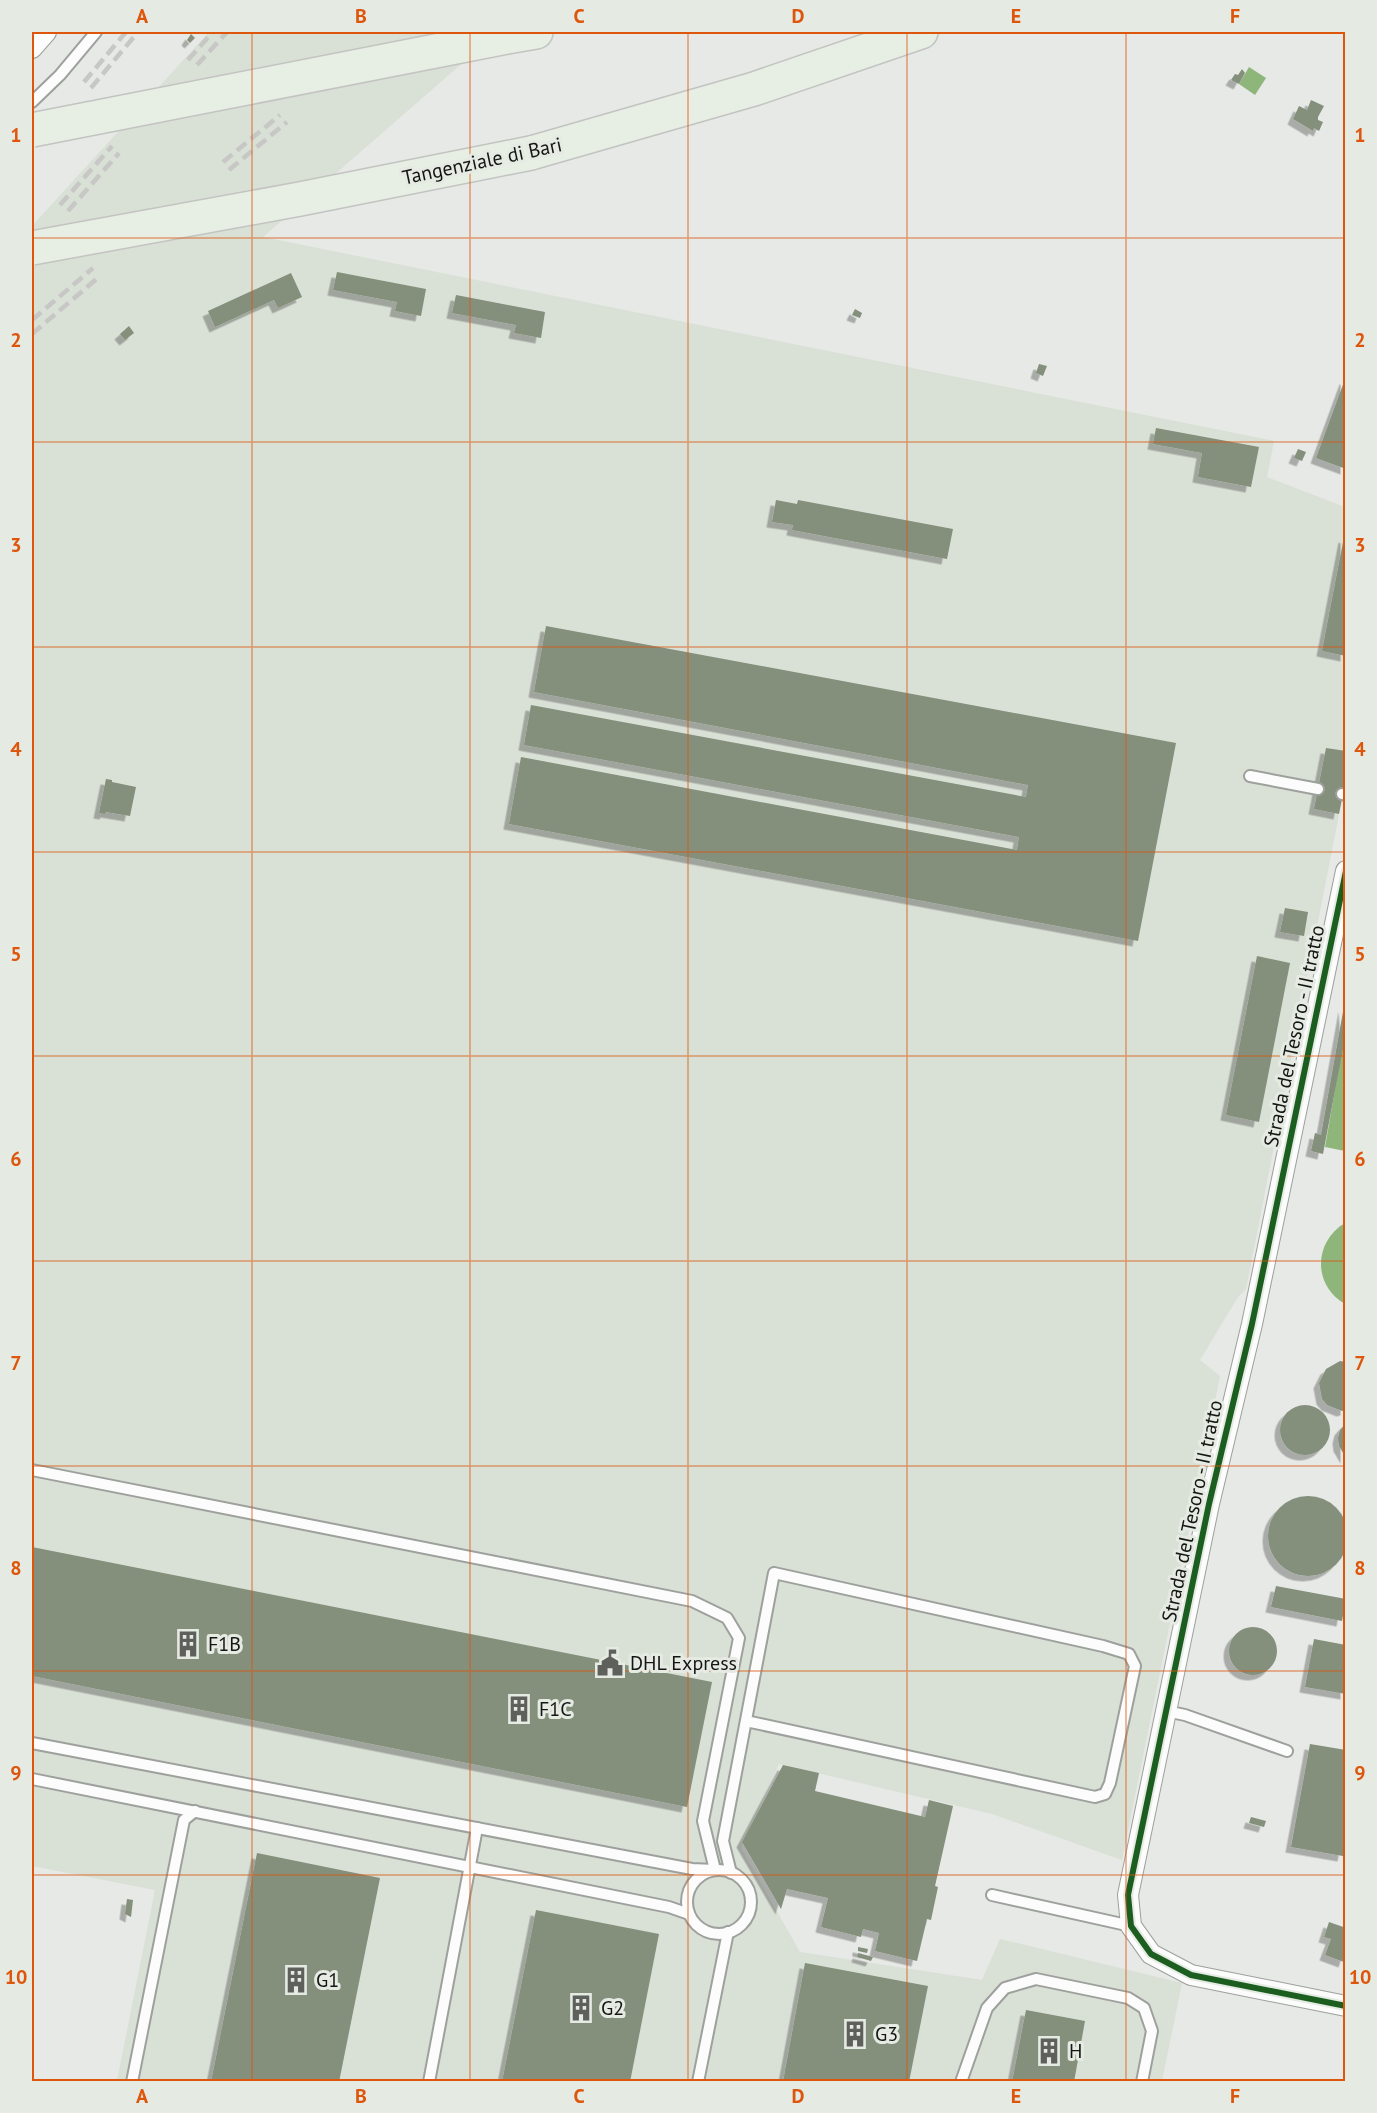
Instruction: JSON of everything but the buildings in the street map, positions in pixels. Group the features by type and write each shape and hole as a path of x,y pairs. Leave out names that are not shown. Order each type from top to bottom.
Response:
{"highway":[{"name":"Tangenziale di Bari","path":"32,248 300,199 531,153 754,89 921,32"},
{"path":"32,130 521,34"}],"street":[{"path":"32,48 46,32"},
{"name":"Strada del Tesoro - II tratto","path":"1131,1926 1128,1895 1209,1504 1252,1324 1346,871"},
{"path":"1131,1926 1151,1954 1191,1975 1346,2006"}],"lane":[{"path":"32,102 60,75 96,32"},
{"path":"1250,776 1318,789"},
{"path":"32,1470 692,1601 727,1618 739,1638 703,1821 715,1870"},
{"path":"731,1873 723,1841 774,1573 1103,1646 1129,1654 1135,1666 1110,1783 1105,1794 1095,1797 746,1721"},
{"path":"1166,1711 1185,1715 1287,1751"},
{"path":"32,1743 692,1869 715,1870 731,1873 742,1880 749,1892 749,1913 743,1922 729,1932 712,1934 702,1929 689,1914 687,1906 689,1890 700,1876 715,1870"},
{"path":"32,1779 470,1866 669,1907 689,1914"},
{"path":"132,2082 184,1820 195,1811"},
{"path":"429,2082 477,1828"},
{"path":"992,1895 1131,1926"},
{"path":"698,2082 729,1932"},
{"path":"961,2082 987,2008 1005,1988 1036,1979 1128,1998 1144,2008 1152,2031 1142,2082"}],"shaded area":[{"path":"209,32 498,32 263,237 1274,441 1267,477 1345,507 1345,784 1246,1289 1238,1297 1200,1360 1220,1376 1122,1860 992,1814 779,1764 741,1848 800,1952 982,1980 1000,1939 1182,1983 1162,2081 117,2081 155,1890 32,1866 32,226"},
{"path":"1249,67 1266,78 1255,95 1239,84"},
{"path":"1345,1033 1345,1151 1325,1147"},
{"path":"1345,1223 1345,1304 1334,1296 1327,1286 1322,1275 1321,1264 1322,1252 1327,1241 1334,1231"}],"railway":[{"path":"84,82 126,32"},
{"path":"91,88 138,32"},
{"path":"188,60 213,32"},
{"path":"197,65 227,32"},
{"path":"223,162 280,115"},
{"path":"229,170 287,122"},
{"path":"60,205 112,146"},
{"path":"68,211 119,153"},
{"path":"32,320 93,268"},
{"path":"32,334 100,276"}],"cycle path":[{"path":"1346,871 1252,1324 1209,1504 1128,1895 1131,1926 1151,1954 1191,1975 1346,2006"}],"place":[{"name":"F1B","path":"188,1644"},
{"name":"DHL Express","path":"610,1663"},
{"name":"F1C","path":"519,1709"},
{"name":"G1","path":"296,1980"},
{"name":"G2","path":"581,2008"},
{"name":"G3","path":"855,2034"},
{"name":"H","path":"1049,2051"}]}
